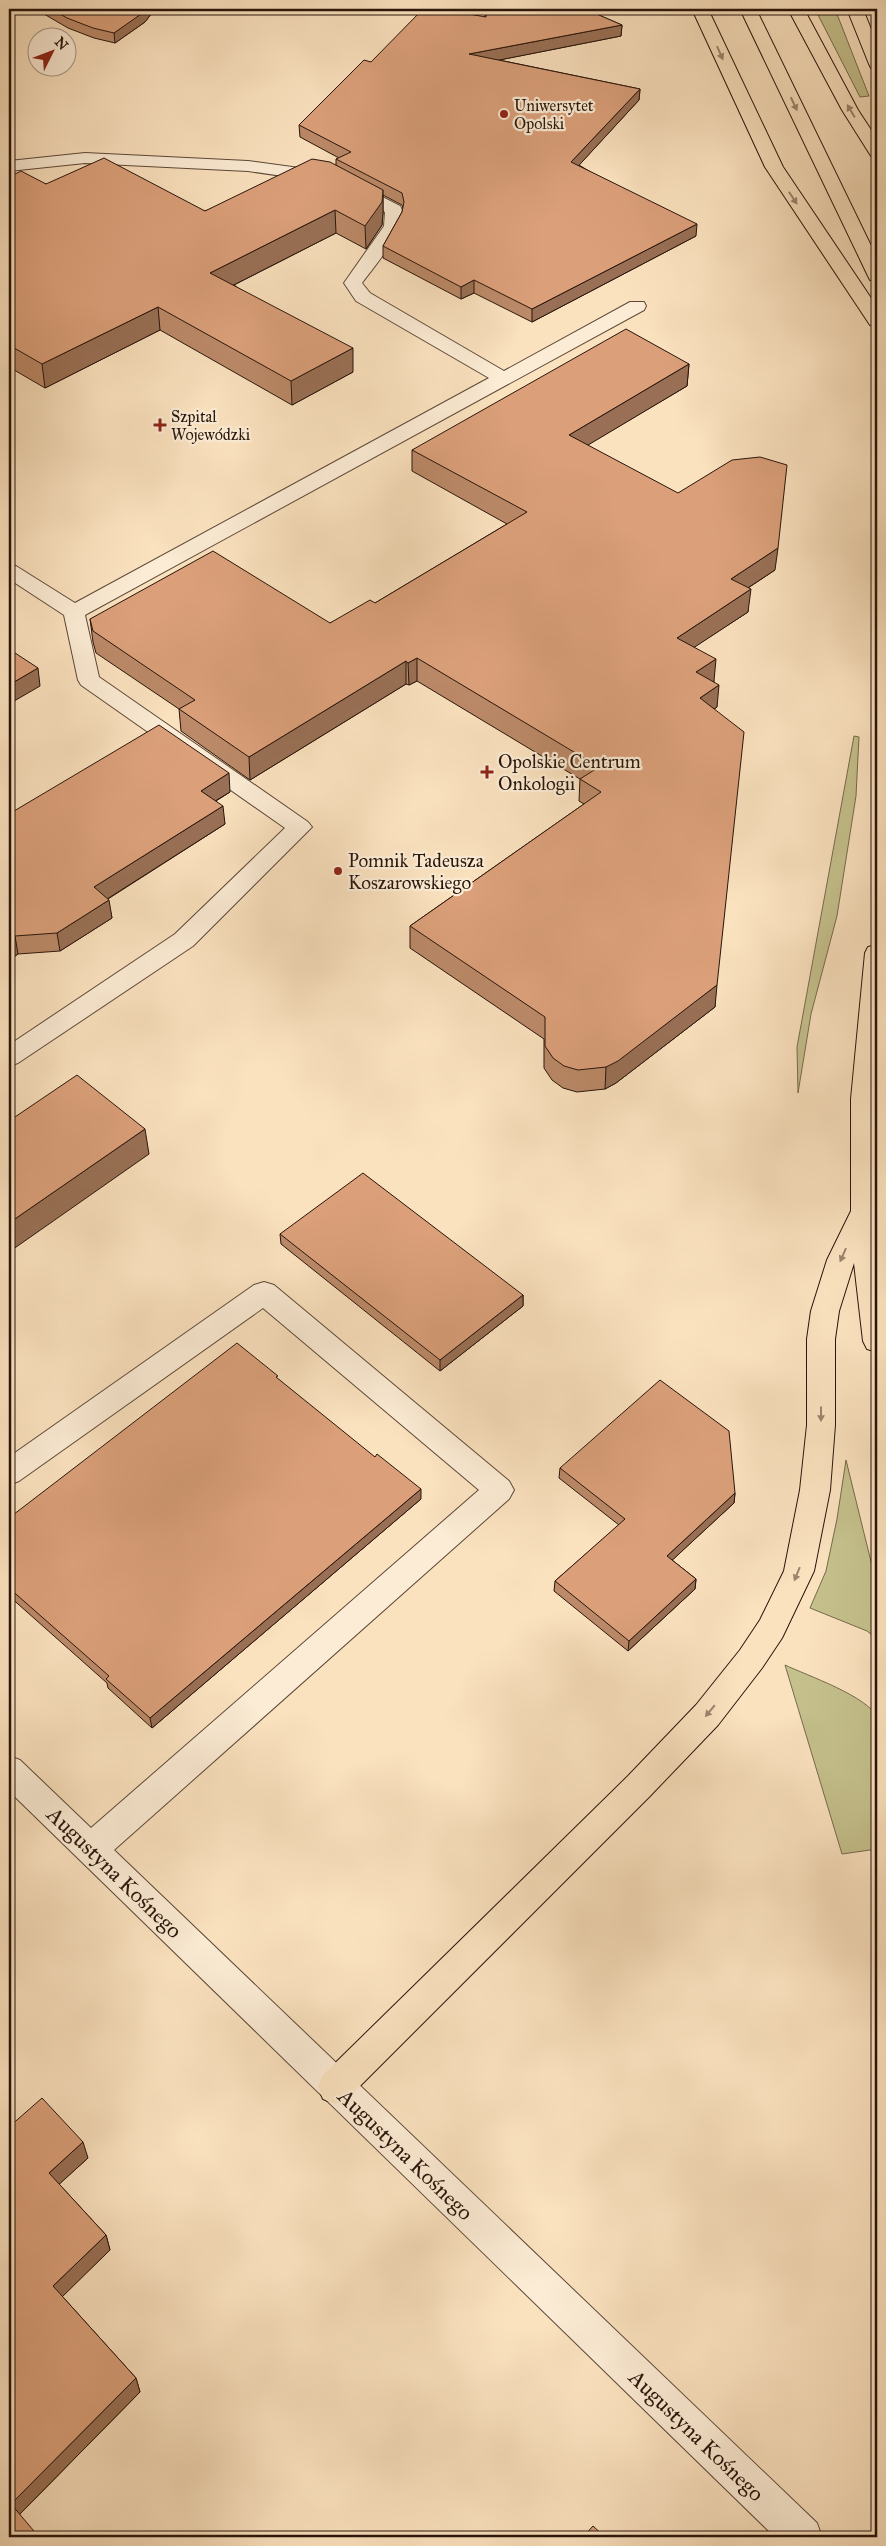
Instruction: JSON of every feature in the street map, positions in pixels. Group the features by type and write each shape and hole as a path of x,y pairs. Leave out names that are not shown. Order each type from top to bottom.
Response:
{"main road":[{"path":"700,9 774,168 877,321"},
{"path":"748,9 877,276"},
{"path":"796,9 850,110 877,152"},
{"path":"855,9 877,64"},
{"path":"877,953 867,1034 863,1142 864,1211 877,1341"},
{"path":"335,2087 707,1715 751,1659 771,1629 799,1571 815,1490 821,1425 821,1338 825,1311 841,1260 864,1211"}],"street":[{"path":"9,166 22,163 85,158 248,166 336,178 394,210 393,226 352,283 363,297 504,379"},
{"path":"74,612 638,306"},
{"path":"9,570 74,612 88,680 300,827 184,940 9,1057"},
{"path":"9,1473 264,1293 499,1490 91,1849"},
{"name":"Augustyna Kośnego","path":"9,1770 802,2537"}],"shaded area":[{"path":"815,9 835,9 869,96 860,97"},
{"path":"854,736 859,737 856,796 837,916 811,1014 798,1093 797,1047"},
{"path":"846,1460 877,1586 877,1639 867,1631 810,1608 826,1571 837,1519"},
{"path":"785,1665 836,1687 863,1702 872,1710 877,1718 877,1849 842,1854"}],"building":[{"path":"51,9 147,9 114,33 93,28 67,18"},
{"path":"423,9 440,9 486,17 486,9 585,9 622,25 469,54 640,89 571,162 697,224 532,309 474,280 461,287 383,246 402,212 404,202 402,193 336,159 351,152 299,125 364,60 371,62"},
{"path":"104,158 205,211 312,159 330,162 383,190 382,202 365,226 335,210 210,273 353,348 291,381 158,307 42,364 9,345 9,177 21,171 46,184"},
{"path":"626,329 689,364 569,435 678,493 732,460 760,457 787,465 778,548 731,579 751,589 677,638 716,659 696,672 719,685 700,698 744,732 717,985 618,1061 606,1067 578,1070 564,1066 553,1058 545,1046 545,1017 410,926 601,792 580,779 599,767 417,658 408,663 406,661 249,757 179,709 195,700 93,631 90,619 213,551 330,623 370,600 375,603 527,512 412,450"},
{"path":"9,649 38,668 9,685"},
{"path":"159,725 229,773 201,791 223,806 94,887 109,900 57,933 15,936 9,939 9,814"},
{"path":"77,1075 145,1129 9,1223 9,1121"},
{"path":"363,1173 523,1295 440,1360 280,1234"},
{"path":"237,1343 375,1457 377,1454 421,1489 150,1718 106,1679 109,1676 9,1588 9,1518"},
{"path":"660,1380 729,1431 735,1493 667,1556 696,1579 629,1641 555,1581 625,1519 560,1468"},
{"path":"42,2098 83,2142 49,2173 106,2235 53,2286 136,2378 11,2504 39,2537 9,2537 9,2379 13,2376 9,2371 9,2127"},
{"path":"593,2526 605,2537 583,2537"}],"place":[{"name":"Uniwersytet Opolski","path":"504,114"},
{"name":"Szpital Wojewódzki","path":"160,425"},
{"name":"Opolskie Centrum Onkologii","path":"487,772"},
{"name":"Pomnik Tadeusza Koszarowskiego","path":"338,871"}]}
